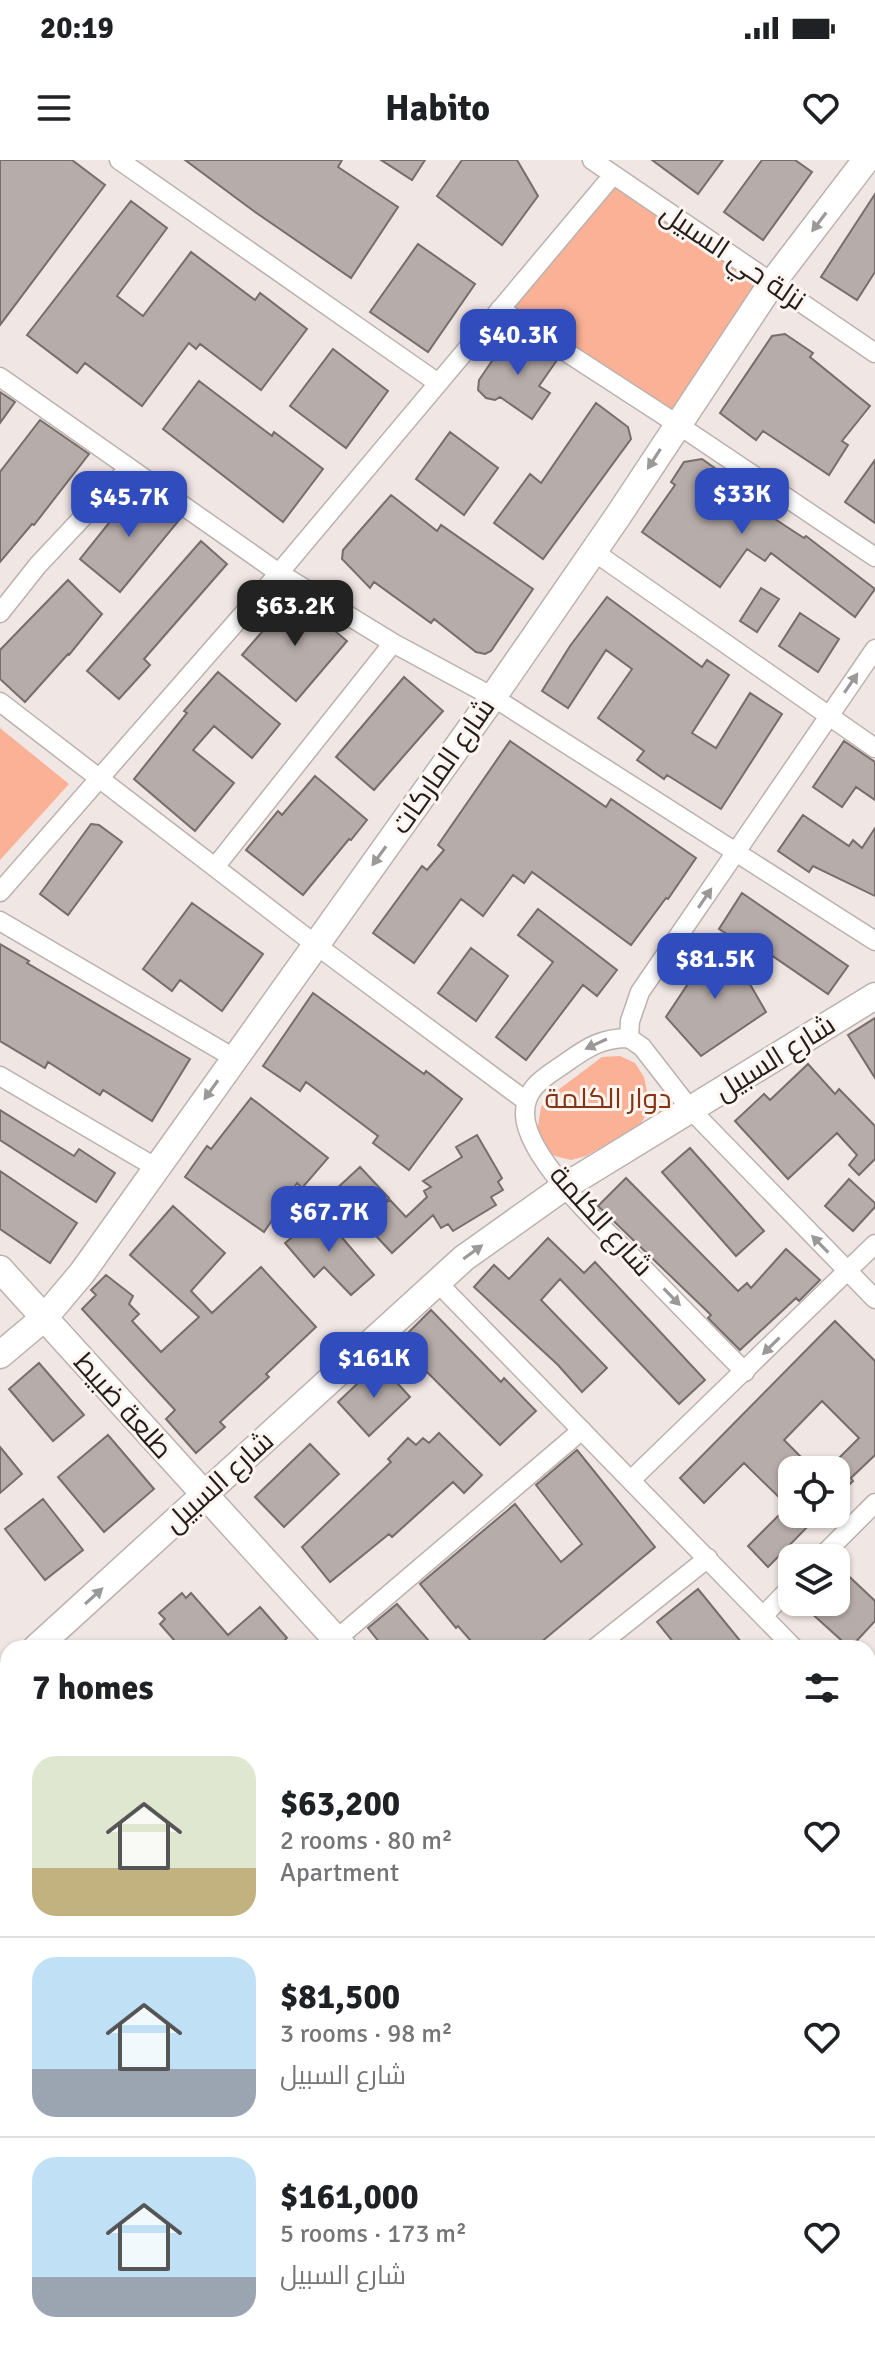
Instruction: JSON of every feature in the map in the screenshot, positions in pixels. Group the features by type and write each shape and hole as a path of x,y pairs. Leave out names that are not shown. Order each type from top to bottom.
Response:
{"street":[{"path":"119,160 438,383"},
{"name":"نزلة حي السبيل","path":"592,160 875,353"},
{"name":"شارع الماركات","path":"0,1355 44,1318 82,1273 493,697 772,283 866,160"},
{"path":"0,892 279,573 613,175"},
{"path":"500,309 875,557"},
{"path":"0,377 279,573 393,643 493,697 875,941"},
{"path":"0,613 38,565 129,468"},
{"path":"593,551 875,748"},
{"path":"215,867 393,643"},
{"path":"629,1038 634,1006 640,992 875,649"},
{"path":"0,702 316,945 526,1101 540,1080 599,1041 629,1038 642,1047 691,1110 875,1299"},
{"path":"0,921 234,1058"},
{"name":"شارع السبيل","path":"45,1640 464,1258 564,1187 875,996"},
{"path":"0,1076 155,1167"},
{"name":"شارع الكلمة","path":"526,1101 525,1117 533,1141 564,1187 745,1372"},
{"path":"631,1480 875,1244"},
{"name":"طلعة ضبيط","path":"0,1269 332,1640"},
{"path":"437,1282 787,1640"},
{"path":"342,1640 582,1430"},
{"path":"834,1544 875,1503"},
{"path":"605,1640 708,1558"},
{"path":"764,1615 778,1600"}],"green space":[{"path":"613,175 772,283 677,424 500,309"},
{"path":"0,728 69,784 0,860"},
{"name":"دوار الكلمة","path":"620,1056 635,1063 644,1077 648,1096 646,1115 640,1125 586,1156 571,1160 542,1149 537,1132 541,1107 550,1096 602,1057"}],"building":[{"path":"0,160 72,160 105,185 0,325"},
{"path":"185,160 342,160 338,167 398,207 351,278"},
{"path":"381,160 425,160 412,180"},
{"path":"462,160 517,160 538,196 502,245 437,196"},
{"path":"652,160 723,160 698,194"},
{"path":"762,160 795,160 812,172 763,240 724,212"},
{"path":"875,194 875,272 857,300 821,277"},
{"path":"131,201 167,228 117,296 143,316 191,252 255,300 260,293 307,329 261,390 200,344 196,349 189,343 142,406 85,363 77,373 27,335"},
{"path":"418,244 475,284 428,352 370,312"},
{"path":"785,334 813,353 810,357 870,406 842,441 848,445 829,475 763,431 756,440 720,413 772,336"},
{"path":"507,339 523,351 529,342 557,360 539,386 550,393 532,419 500,397 495,400 486,398 478,390 479,380"},
{"path":"333,349 388,391 346,448 290,406"},
{"path":"199,381 272,436 274,432 323,469 283,522 163,429"},
{"path":"0,392 15,402 0,423"},
{"path":"596,403 628,427 631,439 543,559 494,523 530,474 541,483"},
{"path":"40,420 89,454 34,525 0,562 0,472"},
{"path":"450,432 498,468 464,515 416,479"},
{"path":"702,459 746,490 741,497 804,538 806,536 875,589 855,617 771,553 765,561 747,549 720,587 642,532 675,485 671,482 684,462"},
{"path":"875,460 875,523 845,502"},
{"path":"137,488 180,519 120,592 80,559"},
{"path":"391,495 437,531 441,525 533,589 491,651 485,654 476,652 434,619 431,623 374,582 370,588 342,559 343,550"},
{"path":"201,541 227,564 144,659 150,665 119,699 87,671"},
{"path":"68,580 102,614 25,702 0,679 0,650"},
{"path":"761,588 779,599 757,632 740,621"},
{"path":"293,596 347,641 296,701 242,655"},
{"path":"607,597 702,667 707,660 729,675 692,733 716,748 750,693 782,714 721,809 667,775 664,779 637,760 644,751 598,718 632,669 606,650 568,708 542,691 570,646"},
{"path":"800,613 839,639 818,672 779,646"},
{"path":"218,672 280,724 252,758 214,726 193,750 234,783 195,831 134,779 187,713 184,711"},
{"path":"404,677 443,711 374,790 336,757"},
{"path":"510,741 606,807 611,799 696,858 631,945 532,872 524,883 513,875 483,916 461,899 414,963 373,933 422,866 427,870 444,850 438,845"},
{"path":"844,741 875,762 875,800 856,787 842,807 813,787"},
{"path":"315,776 367,820 303,895 246,850 278,811 282,815"},
{"path":"803,815 849,846 853,840 862,848 875,828 875,896 813,866 809,872 778,851"},
{"path":"91,824 99,825 122,842 68,915 40,894"},
{"path":"742,893 848,966 828,994 761,948 757,953 719,929"},
{"path":"192,903 263,954 222,1011 180,980 172,991 143,969"},
{"path":"538,909 617,970 597,996 583,985 526,1060 496,1037 553,962 518,935"},
{"path":"721,934 766,1012 701,1056 666,1017"},
{"path":"0,944 190,1059 152,1121 103,1090 100,1095 48,1062 45,1068 0,1041"},
{"path":"471,948 508,976 476,1021 438,993"},
{"path":"313,993 462,1099 409,1170 373,1143 378,1136 306,1082 300,1091 263,1066"},
{"path":"875,1018 875,1078 848,1035"},
{"path":"808,1064 835,1094 839,1089 875,1126 875,1159 859,1175 849,1165 857,1155 837,1133 788,1179 735,1121 764,1094 770,1100"},
{"path":"251,1098 328,1158 302,1188 297,1183 264,1232 185,1177 207,1146 211,1149"},
{"path":"0,1110 74,1156 79,1149 115,1173 96,1202 0,1140"},
{"path":"477,1135 502,1178 498,1182 503,1190 491,1197 496,1205 453,1231 448,1224 441,1228 433,1215 392,1253 334,1191 360,1167 389,1198 385,1203 390,1200 406,1217 427,1197 424,1191 431,1187 423,1181 462,1157 456,1147"},
{"path":"690,1148 764,1231 736,1256 662,1172"},
{"path":"0,1171 77,1223 50,1263 0,1229"},
{"path":"626,1178 738,1291 747,1283 751,1288 786,1249 820,1280 740,1350 708,1318 711,1315 598,1206"},
{"path":"849,1179 875,1203 875,1207 853,1231 825,1206"},
{"path":"173,1206 225,1253 191,1291 212,1313 261,1267 316,1327 266,1374 269,1377 220,1422 225,1427 196,1453 166,1419 175,1410 82,1309 96,1295 91,1290 106,1275 133,1296 129,1304 139,1314 132,1321 161,1352 199,1317 130,1255"},
{"path":"321,1213 374,1275 351,1295 324,1267 314,1277 285,1243"},
{"path":"548,1238 584,1273 595,1262 705,1380 679,1404 560,1279 541,1300 607,1368 582,1392 558,1365 474,1287 494,1265 509,1279"},
{"path":"431,1310 501,1382 504,1378 536,1411 500,1445 398,1343"},
{"path":"835,1321 875,1361 875,1455 851,1478 853,1481 850,1484 850,1456 841,1456 859,1438 822,1401 784,1440 800,1456 778,1456 778,1496 744,1463 704,1503 680,1478"},
{"path":"39,1363 84,1415 53,1441 9,1389"},
{"path":"379,1363 410,1397 369,1436 338,1402"},
{"path":"439,1433 482,1475 464,1493 453,1482 392,1537 389,1534 330,1582 302,1547 391,1462 388,1459 408,1438 416,1445 423,1438 429,1443"},
{"path":"108,1435 154,1489 104,1532 58,1477"},
{"path":"310,1444 339,1474 284,1527 255,1497"},
{"path":"0,1447 22,1474 0,1493"},
{"path":"577,1450 655,1547 544,1640 470,1640 458,1626 456,1628 420,1584 515,1504 561,1562 582,1544 536,1485"},
{"path":"43,1499 83,1550 45,1580 5,1529"},
{"path":"778,1516 778,1528 806,1528 791,1544 778,1544 778,1557 768,1567 748,1546"},
{"path":"850,1577 875,1601 875,1621 857,1640 841,1640 815,1616 850,1616"},
{"path":"698,1589 739,1640 672,1640 657,1622"},
{"path":"182,1593 186,1598 191,1593 228,1635 260,1607 287,1638 174,1640 160,1624 165,1619 159,1613"},
{"path":"397,1604 428,1640 378,1640 368,1628"}]}
